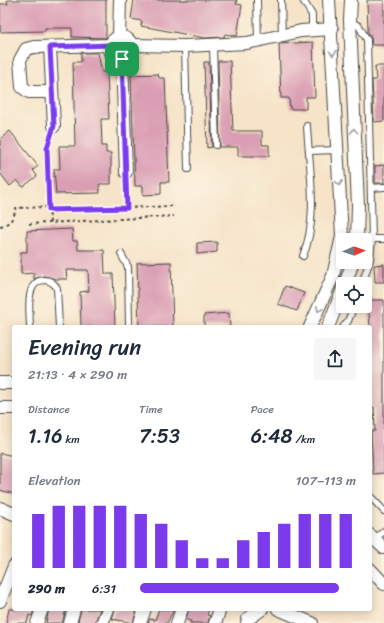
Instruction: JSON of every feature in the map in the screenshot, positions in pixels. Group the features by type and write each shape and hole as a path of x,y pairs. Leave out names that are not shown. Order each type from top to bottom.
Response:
{"street":[{"path":"52,92 29,92 24,89 21,84 20,60 23,52 30,48 115,41 127,39 132,45 131,53 126,58 118,58 112,53 115,41 120,0"},
{"path":"311,325 333,276 341,245 342,218 337,150 332,29 329,0"},
{"path":"351,0 350,20 357,233"},
{"path":"132,45 213,45 258,41 312,30 332,29"},
{"path":"50,47 54,126"},
{"path":"122,59 126,172"},
{"path":"342,218 358,218"},
{"path":"329,325 336,307"},
{"path":"0,383 12,384"},
{"path":"0,408 12,408"},
{"path":"0,508 12,513"},
{"path":"372,537 384,548"},
{"path":"0,601 12,571"},
{"path":"372,571 384,584"},
{"path":"37,623 41,611"},
{"path":"70,623 73,611"},
{"path":"102,623 107,611"},
{"path":"140,623 144,611"},
{"path":"177,623 181,611"},
{"path":"247,623 248,619 259,611"},
{"path":"281,611 295,620 312,623"}],"lane":[{"path":"257,0 258,41"},
{"path":"281,0 282,36"},
{"path":"303,0 312,15 312,30"},
{"path":"350,20 359,26 367,40 372,233"},
{"path":"213,45 216,145"},
{"path":"185,46 188,169"},
{"path":"303,256 307,246 312,223 307,126"},
{"path":"309,151 337,150"},
{"path":"371,188 384,187"},
{"path":"372,239 384,239"},
{"path":"121,254 128,267 129,325"},
{"path":"30,325 30,291 34,284 42,280 51,281 57,288 59,325"},
{"path":"345,325 351,313"},
{"path":"372,498 384,511"},
{"path":"372,537 384,531"}],"path":[{"path":"50,223 47,148 54,126"},
{"path":"126,172 127,208"},
{"path":"49,210 175,206"},
{"path":"0,226 11,221 16,208 49,207"},
{"path":"29,224 174,216"}],"building":[{"path":"7,0 106,0 106,38 72,37 72,28 45,28 45,31 0,32 0,4 8,4"},
{"path":"134,0 237,0 236,4 242,5 237,36 225,34 224,37 205,38 141,26 142,21 131,19"},
{"path":"367,0 384,0 384,45 372,45 368,32"},
{"path":"313,42 315,97 306,97 306,109 290,109 289,98 281,98 279,44"},
{"path":"81,53 98,53 102,72 107,72 109,119 101,119 102,146 106,146 106,153 111,153 111,184 99,184 100,193 56,194 54,169 60,169 59,146 75,146 73,62 81,62"},
{"path":"218,61 230,61 233,131 262,131 262,145 269,145 269,156 238,156 238,147 220,147"},
{"path":"204,62 209,62 212,147 207,148"},
{"path":"375,66 384,66 384,121 374,122 372,80 376,80"},
{"path":"158,74 159,78 165,78 169,182 161,182 161,194 143,195 143,186 135,186 131,75"},
{"path":"10,131 38,166 33,170 37,176 23,187 17,180 10,186 0,173 0,139"},
{"path":"384,165 384,183 375,183 375,166"},
{"path":"72,229 73,241 77,241 78,250 104,250 105,274 113,274 115,325 81,325 80,292 89,291 88,270 66,270 67,279 55,279 44,276 34,279 34,273 21,274 21,252 27,252 27,231"},
{"path":"217,242 217,252 197,254 197,243"},
{"path":"171,262 173,325 139,325 137,263"},
{"path":"384,264 384,282 375,282 374,265"},
{"path":"285,286 304,293 297,311 278,304"},
{"path":"372,300 384,300 384,473 373,474 372,431 375,431 374,407 372,407 372,325 370,325 369,313 372,313"},
{"path":"229,313 230,325 204,325 204,315"},
{"path":"0,453 12,456 12,493 0,490"},
{"path":"9,609 12,609 12,611 33,611 32,616 29,615 27,623 6,623"},
{"path":"49,611 65,611 62,623 46,623"},
{"path":"80,611 99,611 95,623 81,623 78,621"},
{"path":"114,611 136,611 133,623 112,619"},
{"path":"158,611 173,611 167,623 148,623 150,619 155,620"},
{"path":"188,611 208,611 207,615 210,616 208,623 190,623 191,621 186,619"}],"route":[{"path":"111,45 114,56 122,59 127,208 49,210 47,148 49,137 54,126 50,47 111,45"}]}
